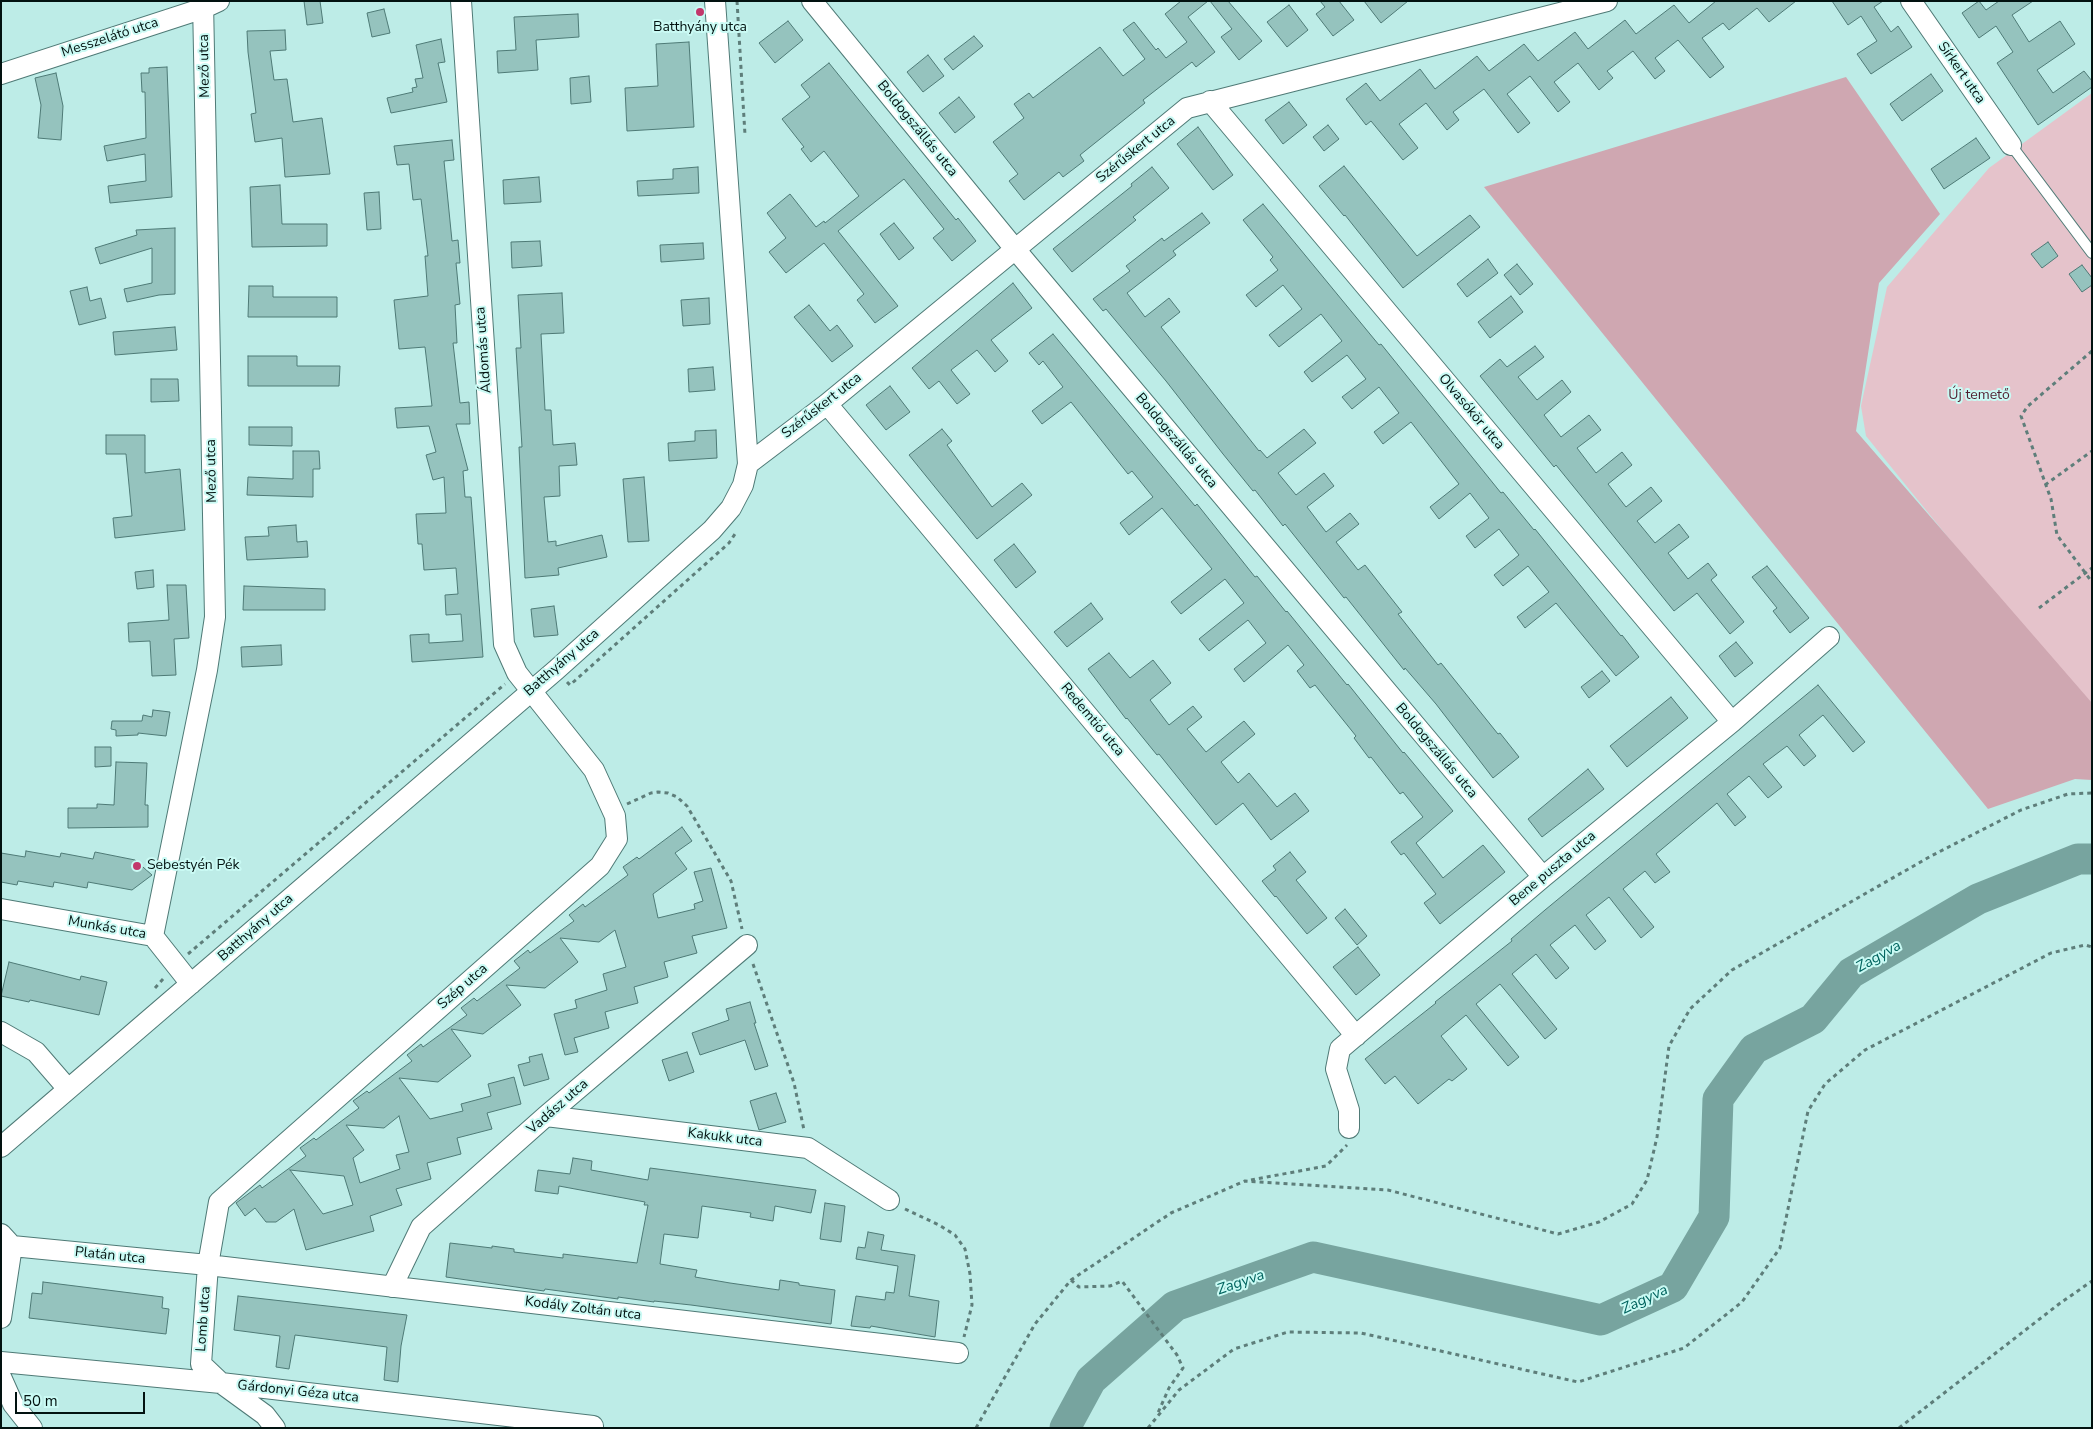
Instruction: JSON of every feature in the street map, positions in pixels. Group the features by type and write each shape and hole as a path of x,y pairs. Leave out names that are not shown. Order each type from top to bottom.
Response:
{"street":[{"name":"Áldomás utca","path":"461,1 504,644 517,673 531,690"},
{"name":"Batthyány utca","path":"1,1147 531,690 712,530 731,508 743,485 748,464 715,1"},
{"name":"Boldogszállás utca","path":"812,1 1015,249 1543,877"},
{"name":"Szérűskert utca","path":"748,464 828,404 1187,108 1607,1"},
{"name":"Sírkert utca","path":"1911,1 2012,145"},
{"name":"Messzelátó utca","path":"1,74 208,3"},
{"name":"Mező utca","path":"153,936 207,670 214,617 208,3"},
{"name":"Olvasókör utca","path":"1210,101 1732,722"},
{"name":"Redemtió utca","path":"828,404 1356,1036"},
{"name":"Bene puszta utca","path":"1349,1128 1349,1110 1336,1069 1340,1049 1543,877 1732,722 1829,637"},
{"name":"Szép utca","path":"208,1266 219,1202 600,866 617,839 615,816 594,770 531,690"},
{"name":"Munkás utca","path":"1,908 153,936 191,984"},
{"name":"Vadász utca","path":"392,1287 421,1227 546,1116 747,945"},
{"path":"1,1032 36,1052 68,1089"},
{"name":"Kakukk utca","path":"546,1116 808,1148 889,1200"},
{"name":"Platán utca","path":"7,1240 208,1266"},
{"path":"1,1318 7,1240"},
{"name":"Kodály Zoltán utca","path":"208,1266 958,1353"},
{"name":"Lomb utca","path":"208,1266 201,1364 222,1383 264,1415 275,1428"},
{"name":"Gárdonyi Géza utca","path":"1,1362 222,1383 593,1426"},
{"path":"1,1377 12,1404 32,1428"}],"lane":[{"path":"2012,145 2092,253"}],"path":[{"path":"2092,352 2028,406 2021,416 2051,499 2057,535 2092,582"},
{"path":"2046,485 2092,451"},
{"path":"2039,608 2092,568"},
{"path":"1246,1181 1388,1190 1558,1234 1600,1222 1632,1204 1647,1180 1657,1137 1669,1046 1690,1009 1732,970 1931,856 2021,810 2068,794 2092,793"},
{"path":"1148,1428 1179,1390 1234,1350 1288,1332 1361,1334 1578,1382 1684,1348 1742,1302 1780,1248 1808,1111 1825,1084 1866,1050 2051,953 2085,945 2092,947"},
{"path":"976,1428 1035,1324 1071,1280 1171,1213 1246,1181 1326,1166 1346,1146 1349,1128"},
{"path":"889,1200 956,1235 965,1249 970,1274 972,1305 958,1353"},
{"path":"1071,1280 1079,1287 1110,1286 1122,1282 1177,1355 1183,1368 1169,1388 1154,1420"},
{"path":"1899,1428 2059,1304 2092,1281"}],"green space":[{"name":"Új temető","path":"2092,93 2092,704 1985,583 1866,436 1861,406 1887,287 1989,168"}],"shaded area":[{"path":"1846,77 1940,214 1879,283 1856,431 2092,703 2092,780 2075,779 1988,809 1484,187"}],"building":[{"path":"304,1 320,1 323,23 307,25"},
{"path":"1181,1 1208,1 1188,17 1215,52 1196,67 1192,62 1143,100 1145,103 1080,155 1084,161 1063,177 1059,172 1024,200 1009,181 1018,174 993,142 1024,118 1014,104 1029,93 1033,98 1100,47 1123,76 1145,59 1123,30 1134,22 1156,50 1158,48 1166,58 1187,42 1165,14"},
{"path":"1210,1 1228,1 1262,41 1239,60 1221,37 1232,29"},
{"path":"1320,1 1339,1 1354,20 1333,36 1316,14 1325,7"},
{"path":"1364,1 1408,1 1381,23"},
{"path":"1716,1 1796,1 1769,22 1757,8 1729,30 1723,23 1702,38 1724,67 1710,78 1678,40 1655,58 1665,71 1655,79 1633,51 1607,71 1613,78 1599,90 1578,63 1554,82 1570,102 1558,112 1530,76 1507,94 1530,123 1518,133 1484,89 1453,112 1459,120 1447,130 1426,103 1399,124 1418,148 1403,160 1371,121 1366,125 1346,99 1366,83 1380,101 1420,69 1435,89 1477,56 1489,71 1524,44 1538,61 1575,32 1588,49 1625,20 1636,34 1674,5 1689,23"},
{"path":"1832,1 1883,1 1874,7 1891,32 1898,26 1912,47 1871,74 1857,54 1877,41 1861,16 1848,25"},
{"path":"1979,1 1986,10 1999,1 2033,1 2012,15 2029,42 2060,21 2075,44 2037,70 2053,93 2084,71 2092,81 2092,87 2038,125 1997,63 2013,52 1996,26 1979,38 1962,13"},
{"path":"1289,5 1308,30 1287,47 1267,22"},
{"path":"384,9 390,33 372,37 367,13"},
{"path":"578,14 579,37 536,40 538,70 498,73 497,51 516,50 514,17"},
{"path":"788,21 803,40 775,63 759,43"},
{"path":"285,30 286,50 270,51 274,80 287,79 293,122 322,118 330,174 285,177 282,138 255,142 251,114 256,113 247,31"},
{"path":"974,36 983,46 953,70 944,59"},
{"path":"441,39 445,62 438,63 447,102 391,113 387,98 413,92 412,88 417,87 415,79 423,78 416,45"},
{"path":"689,42 694,127 627,131 625,88 658,86 656,44"},
{"path":"928,55 944,76 923,92 907,72"},
{"path":"829,63 956,220 958,218 976,241 952,261 933,238 944,229 904,179 838,231 898,306 875,323 857,300 864,294 824,243 786,273 769,252 786,238 767,213 790,194 816,227 824,221 825,223 859,196 824,151 811,162 801,149 804,147 782,119 810,97 801,85"},
{"path":"167,67 172,197 110,203 108,186 146,181 145,154 107,161 104,146 146,138 145,92 142,92 141,73 149,73 149,68"},
{"path":"56,73 63,106 61,140 38,138 41,105 35,78"},
{"path":"1931,74 1943,91 1902,121 1890,104"},
{"path":"589,76 591,102 571,104 570,78"},
{"path":"959,97 975,117 955,133 939,113"},
{"path":"1289,102 1307,125 1283,144 1265,120"},
{"path":"1328,125 1339,139 1324,151 1313,137"},
{"path":"1198,127 1233,175 1213,190 1177,144"},
{"path":"1976,138 1990,158 1944,189 1931,169"},
{"path":"452,140 454,160 444,161 452,241 458,240 460,263 456,263 460,304 455,305 457,343 453,343 460,403 469,402 470,424 456,424 468,470 463,471 465,497 471,497 483,657 412,662 410,635 429,634 429,643 463,641 461,614 446,615 445,595 458,594 456,568 424,570 422,544 418,544 416,514 446,513 444,477 433,480 426,455 436,452 429,426 397,428 395,408 432,406 425,347 399,349 394,300 428,296 425,256 428,256 421,199 413,200 409,164 397,165 394,146"},
{"path":"1344,166 1417,256 1470,215 1480,227 1403,288 1345,215 1319,186"},
{"path":"698,167 699,193 638,196 637,181 673,179 673,169"},
{"path":"1152,167 1169,188 1133,217 1136,220 1072,272 1053,249 1132,186 1131,184"},
{"path":"539,177 541,202 504,204 503,180"},
{"path":"280,185 282,224 327,224 327,246 252,247 250,187"},
{"path":"379,192 381,229 367,230 364,193"},
{"path":"1263,204 1379,345 1381,344 1501,493 1503,492 1535,529 1639,657 1616,676 1556,603 1525,628 1517,617 1549,592 1528,566 1503,586 1494,575 1519,555 1499,529 1475,548 1466,536 1489,518 1470,493 1439,519 1430,507 1459,484 1411,422 1383,444 1374,432 1399,413 1379,387 1352,409 1342,397 1366,379 1347,355 1312,382 1304,372 1342,341 1321,314 1279,347 1269,335 1302,309 1283,285 1256,307 1246,295 1278,270 1270,260 1273,257 1243,220"},
{"path":"1202,213 1210,223 1173,251 1176,255 1127,293 1145,317 1169,298 1180,312 1161,327 1259,451 1267,458 1304,429 1316,443 1278,473 1296,495 1324,473 1334,486 1307,507 1326,532 1350,513 1359,524 1336,542 1358,570 1365,565 1402,612 1398,614 1438,665 1441,663 1519,757 1493,778 1436,704 1405,668 1404,670 1285,524 1283,526 1255,490 1253,491 1106,309 1103,311 1093,299 1130,271 1126,266 1162,238 1164,241"},
{"path":"894,223 914,248 899,260 880,234"},
{"path":"175,228 175,294 159,295 127,302 124,289 152,283 152,248 100,264 95,248 137,235 136,230"},
{"path":"540,241 542,266 512,268 511,242"},
{"path":"2048,242 2058,256 2042,268 2031,254"},
{"path":"703,243 704,259 661,262 660,245"},
{"path":"1488,259 1498,273 1467,297 1457,284"},
{"path":"1517,264 1533,284 1520,295 1504,275"},
{"path":"2082,265 2092,278 2092,285 2082,292 2069,274"},
{"path":"1013,283 1032,308 991,340 1008,361 995,372 977,350 951,370 970,394 957,404 939,381 929,389 912,368"},
{"path":"249,286 273,286 273,297 337,297 337,317 248,317"},
{"path":"87,287 90,301 101,298 106,318 79,325 70,291"},
{"path":"562,293 564,333 541,334 545,410 551,410 553,445 575,443 577,465 559,466 560,496 544,497 548,542 556,541 556,546 602,535 607,557 558,568 559,575 525,578 519,447 522,447 516,348 521,348 518,295"},
{"path":"1511,296 1523,312 1490,338 1478,322"},
{"path":"709,298 710,324 683,326 681,300"},
{"path":"809,305 830,331 837,325 853,346 832,362 794,317"},
{"path":"175,327 177,350 115,355 113,332"},
{"path":"1053,334 1195,506 1197,504 1255,577 1257,576 1287,611 1453,811 1416,843 1443,878 1483,845 1505,872 1440,924 1424,903 1436,894 1404,853 1401,855 1391,842 1423,817 1403,792 1400,794 1371,757 1369,758 1354,738 1356,736 1315,685 1310,688 1297,671 1304,665 1288,645 1244,682 1234,669 1266,643 1248,620 1209,651 1199,639 1244,603 1225,579 1181,614 1171,602 1212,569 1162,508 1129,535 1120,523 1153,497 1132,471 1128,474 1071,402 1042,424 1032,411 1063,387 1043,361 1039,365 1029,353"},
{"path":"1535,346 1544,357 1518,377 1537,400 1562,380 1571,392 1544,415 1561,437 1589,415 1601,430 1577,448 1596,473 1622,452 1632,465 1608,484 1626,507 1651,487 1662,501 1637,521 1655,543 1679,524 1689,537 1668,553 1688,579 1708,563 1717,575 1711,580 1744,622 1730,634 1697,593 1674,611 1556,465 1554,467 1480,376 1500,359 1507,367"},
{"path":"248,356 297,356 297,366 340,366 339,386 248,386"},
{"path":"713,367 715,390 689,392 688,369"},
{"path":"151,379 178,379 179,401 151,402"},
{"path":"890,386 910,412 886,430 866,405"},
{"path":"249,427 292,427 292,446 249,445"},
{"path":"942,429 952,441 947,445 992,507 1022,483 1032,495 977,539 909,455"},
{"path":"716,430 717,458 669,461 668,443 695,441 695,431"},
{"path":"106,435 145,435 145,473 180,469 185,530 115,538 113,518 132,516 126,454 106,454"},
{"path":"293,451 319,451 320,469 313,469 313,497 247,495 248,477 293,479"},
{"path":"644,477 649,541 628,542 623,479"},
{"path":"296,525 297,542 307,541 308,557 247,560 245,537 269,536 268,527"},
{"path":"1014,544 1036,572 1016,588 994,560"},
{"path":"1767,566 1809,618 1790,633 1773,611 1777,608 1752,577"},
{"path":"153,570 154,587 137,589 135,572"},
{"path":"167,585 186,585 189,638 174,639 176,675 152,676 150,641 129,642 128,623 169,620"},
{"path":"244,586 325,589 325,610 243,610"},
{"path":"1091,603 1103,619 1067,647 1054,632"},
{"path":"554,606 558,635 534,637 531,609"},
{"path":"1736,642 1753,663 1735,677 1719,656"},
{"path":"281,645 282,665 242,667 241,647"},
{"path":"1109,653 1130,678 1153,660 1171,683 1150,700 1169,725 1193,706 1202,717 1187,729 1206,752 1244,721 1255,734 1221,762 1238,783 1249,773 1277,807 1295,793 1309,811 1271,840 1243,803 1216,825 1159,754 1157,755 1126,719 1088,669"},
{"path":"1602,671 1610,681 1589,698 1581,687"},
{"path":"1818,685 1865,742 1853,752 1823,715 1799,735 1816,756 1804,766 1787,746 1763,764 1782,787 1768,798 1749,776 1727,794 1746,817 1735,826 1717,803 1656,854 1670,872 1655,883 1645,871 1623,889 1654,927 1641,938 1609,897 1586,915 1606,941 1595,950 1575,925 1550,945 1569,968 1556,979 1536,954 1512,974 1557,1029 1545,1039 1500,984 1476,1004 1519,1057 1508,1066 1466,1015 1441,1036 1467,1069 1452,1081 1449,1079 1418,1104 1395,1076 1385,1084 1365,1059 1512,941 1511,939 1545,910"},
{"path":"1671,697 1688,718 1627,767 1610,746"},
{"path":"153,710 170,712 166,736 138,733 138,735 116,736 116,730 111,729 112,721 142,721 143,715 152,717"},
{"path":"95,747 111,747 111,766 95,767"},
{"path":"116,762 147,763 145,805 148,805 148,827 68,828 68,808 97,808 97,804 114,805"},
{"path":"1588,769 1604,789 1542,837 1528,819"},
{"path":"682,827 692,841 675,853 687,869 653,894 658,918 695,909 694,904 703,901 694,872 711,868 727,928 692,936 697,953 664,962 668,977 634,987 638,1003 605,1012 609,1028 574,1038 578,1052 565,1055 554,1014 577,1008 575,1000 607,990 603,974 626,967 615,930 599,942 560,938 578,962 545,988 506,985 521,1005 483,1034 451,1029 471,1056 438,1082 399,1078 430,1119 463,1111 461,1104 491,1096 488,1084 514,1077 521,1104 487,1113 492,1129 457,1138 461,1154 427,1163 431,1179 396,1189 402,1205 370,1216 374,1231 306,1250 294,1209 276,1222 266,1222 255,1208 245,1216 236,1203 260,1185 262,1188 306,1156 300,1148 314,1138 316,1140 359,1108 353,1101 367,1091 369,1093 412,1061 407,1055 421,1044 423,1047 467,1015 461,1008 474,998 477,1001 520,968 514,961 528,950 530,953 574,921 569,915 583,904 585,907 628,875 623,867 637,857 639,859","holes":["399,1116 409,1152 396,1155 400,1169 360,1183 353,1158 364,1150 346,1125 384,1128","290,1170 344,1176 353,1205 323,1214"]},
{"path":"26,851 60,857 61,853 93,859 95,852 135,860 152,875 132,890 88,882 87,888 54,882 53,887 18,881 17,885 1,882 1,853 25,857"},
{"path":"1290,852 1306,872 1296,880 1327,918 1307,934 1262,881 1276,870 1273,866"},
{"path":"1345,909 1367,936 1357,945 1335,918"},
{"path":"1358,947 1380,975 1356,995 1333,967"},
{"path":"9,962 80,980 81,976 107,982 99,1015 30,1000 29,1002 1,996"},
{"path":"750,1002 756,1023 754,1023 768,1066 755,1070 745,1040 700,1055 692,1033 729,1020 726,1009"},
{"path":"687,1052 694,1072 669,1081 662,1060"},
{"path":"542,1054 549,1079 524,1086 518,1065 530,1062 529,1057"},
{"path":"776,1093 786,1122 759,1130 750,1101"},
{"path":"573,1158 592,1161 591,1170 648,1180 650,1168 816,1190 811,1213 775,1206 773,1221 750,1217 751,1213 702,1206 698,1238 664,1234 660,1264 697,1270 695,1277 730,1283 779,1290 780,1280 799,1283 799,1285 835,1290 831,1324 691,1305 618,1297 618,1299 545,1289 544,1291 446,1277 450,1243 492,1248 492,1246 514,1249 514,1252 563,1258 563,1254 637,1263 648,1205 644,1205 645,1202 559,1186 558,1194 535,1191 538,1170 570,1174"},
{"path":"825,1203 845,1206 841,1242 820,1239"},
{"path":"868,1232 884,1235 881,1250 915,1255 909,1296 939,1301 935,1337 871,1326 870,1328 851,1326 856,1296 885,1300 886,1292 894,1293 898,1266 856,1259 858,1247 865,1248"},
{"path":"43,1282 163,1297 162,1308 169,1309 166,1334 29,1318 32,1293 42,1294"},
{"path":"238,1296 407,1315 401,1346 398,1382 384,1380 387,1347 295,1335 289,1369 276,1367 280,1336 234,1330"}],"waterway":[{"name":"Zagyva","path":"1065,1428 1091,1380 1175,1306 1313,1257 1601,1320 1673,1287 1714,1217 1718,1099 1754,1049 1813,1019 1851,973 1978,899 2078,859 2092,859"}],"place":[{"name":"Batthyány utca","path":"700,12"},
{"name":"Sebestyén Pék","path":"137,866"}]}
